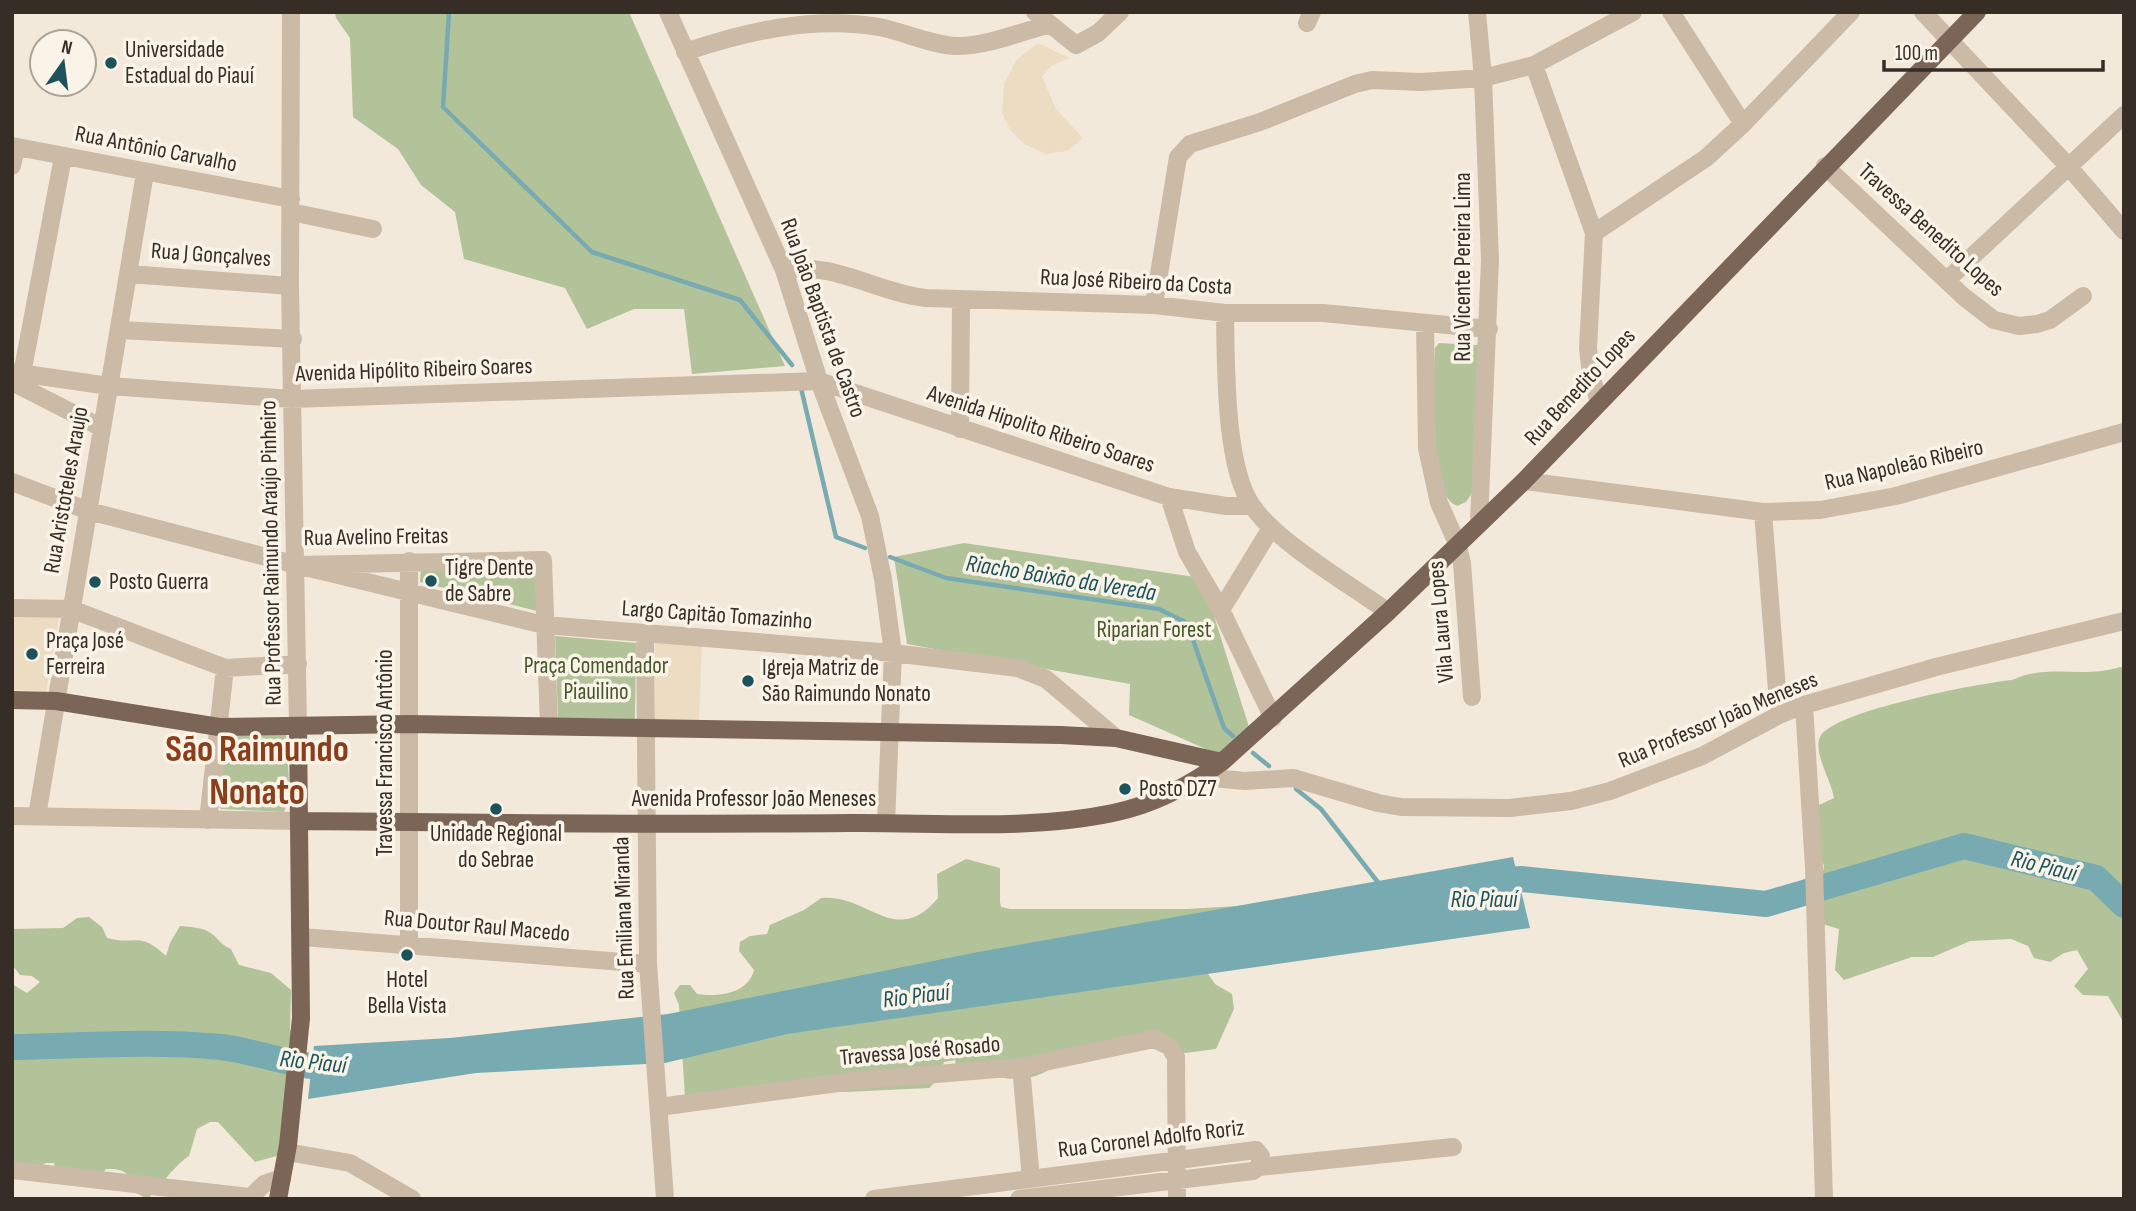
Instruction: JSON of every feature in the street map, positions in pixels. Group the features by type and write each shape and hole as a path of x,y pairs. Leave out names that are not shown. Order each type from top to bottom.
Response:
{"main road":[{"name":"Rua Benedito Lopes","path":"1201,777 1273,718 1524,481 1825,166 1977,12"},
{"path":"12,700 56,701 219,727 410,724 1116,738 1222,762"},
{"name":"Rua Professor Raimundo Araújo Pinheiro","path":"278,1199 288,1144 301,1018 298,726"},
{"name":"Avenida Professor João Meneses","path":"299,821 646,825 1038,821 1110,814 1142,806 1201,777"}],"street":[{"name":"Rua Professor Raimundo Araújo Pinheiro","path":"291,12 290,286 298,726"},
{"name":"Rua João Baptista de Castro","path":"668,12 784,271 819,381 870,516 883,579 892,653 886,823"},
{"path":"1035,12 1076,45 1098,33 1120,12"},
{"name":"Rua Vicente Pereira Lima","path":"1478,12 1490,232 1489,328 1479,522"},
{"path":"1154,305 1178,158 1190,144 1260,122 1355,84 1372,80 1421,82 1483,78 1534,65 1633,12"},
{"path":"1671,12 1743,124"},
{"path":"1594,233 1706,158 1743,124 1851,12"},
{"path":"1923,12 2069,167 2124,231"},
{"path":"685,52 734,36 810,24 879,27 956,46 976,44 1050,24"},
{"path":"1534,65 1594,233 1588,348 1591,376 1599,402"},
{"path":"1947,280 2124,115"},
{"name":"Rua Antônio Carvalho","path":"14,146 291,206 373,229"},
{"path":"12,166 14,146"},
{"path":"63,157 16,376 102,428"},
{"name":"Travessa Benedito Lopes","path":"1825,166 1982,313 2019,326 2050,320 2083,296"},
{"name":"Rua Aristoteles Araujo","path":"37,816 145,173"},
{"name":"Rua José Ribeiro da Costa","path":"784,271 804,267 831,271 899,295 961,300 1154,305 1225,313 1323,313 1489,328"},
{"name":"Rua J Gonçalves","path":"129,274 290,286"},
{"path":"960,429 961,300"},
{"path":"1225,313 1233,437 1240,474 1251,506 1271,528 1388,612"},
{"name":"Vila Laura Lopes","path":"1425,324 1427,448 1439,503 1457,543 1462,563 1472,697"},
{"path":"120,330 293,339"},
{"name":"Avenida Hipólito Ribeiro Soares","path":"16,376 109,386 292,399 819,381"},
{"name":"Avenida Hipolito Ribeiro Soares","path":"819,381 1169,497 1226,506 1251,506"},
{"name":"Rua Napoleão Ribeiro","path":"1524,481 1763,512 1819,510 1896,496 2124,432"},
{"name":"Rua Avelino Freitas","path":"12,482 89,511 297,565 543,560 544,625"},
{"path":"1169,497 1187,552 1221,610 1273,718"},
{"path":"1763,512 1779,715"},
{"path":"1221,610 1271,528"},
{"name":"Travessa Francisco Antônio","path":"409,561 409,945"},
{"name":"Largo Capitão Tomazinho","path":"297,565 544,625 892,653 1034,672 1060,689 1116,738"},
{"path":"12,608 71,609 225,668 298,664"},
{"name":"Rua Professor João Meneses","path":"1201,777 1245,781 1293,778 1378,803 1401,807 1461,809 1536,806 1611,792 1702,756 1779,715 1804,705 1936,667 2124,621"},
{"path":"544,625 549,726"},
{"name":"Rua Emiliana Miranda","path":"645,635 648,964 665,1199"},
{"path":"208,820 225,668"},
{"path":"1804,705 1814,868 1824,1199"},
{"path":"12,816 299,821"},
{"name":"Rua Doutor Raul Macedo","path":"302,937 648,964"},
{"name":"Travessa José Rosado","path":"659,1107 853,1081 1021,1067 1151,1039 1166,1043 1176,1056 1178,1161"},
{"path":"1021,1067 1031,1179"},
{"path":"288,1144 350,1163 412,1199"},
{"path":"1259,1167 1453,1147"},
{"name":"Rua Coronel Adolfo Roriz","path":"874,1199 931,1195 1031,1179 1258,1150 1261,1156 1259,1167 1235,1174 1019,1199"},
{"path":"1177,1199 1178,1161"},
{"path":"12,1170 249,1198 264,1185 282,1178"},
{"path":"1062,1175 1066,1194"}],"green space":[{"path":"335,12 629,12 785,366 692,374 684,309 634,309 587,329 565,288 464,259 455,212 421,185 398,149 353,117 350,38 336,18"},
{"path":"1439,343 1478,345 1472,493 1466,502 1457,506 1447,497 1440,480 1436,458 1434,384 1435,348"},
{"name":"Riparian Forest","path":"964,543 1202,578 1250,730 1217,754 1129,715 1130,684 907,644 894,557"},
{"path":"421,569 536,570 537,611 420,582"},
{"name":"Praça Comendador Piauilino","path":"555,636 636,643 635,719 558,718"},
{"path":"2124,668 2124,1023 2108,996 2083,995 2074,986 2088,969 2077,950 2064,953 2050,962 2034,958 2028,946 2011,939 1970,941 1933,957 1912,957 1844,980 1835,970 1839,929 1819,923 1819,893 1824,866 1815,843 1817,806 1834,798 1819,750 1820,737 1830,727 1851,718 1908,700 2040,672 2092,672"},
{"path":"286,734 290,797 284,812 221,809 217,805 228,735"},
{"path":"966,859 1000,868 1001,907 1010,909 1186,909 1254,905 1204,968 1215,984 1232,994 1234,1009 1216,1049 1185,1053 1168,1050 1162,1040 1056,1064 1034,1077 1021,1079 957,1070 955,1060 944,1062 939,1078 929,1088 846,1092 738,1088 685,1097 679,1005 674,993 680,985 690,985 697,994 706,995 739,989 751,978 754,970 739,951 740,942 750,936 767,934 770,925 804,910 821,898 853,903 895,919 909,919 923,912 938,898 937,874"},
{"path":"89,917 102,927 107,938 143,941 166,956 180,926 202,929 231,949 239,965 271,973 291,990 290,1030 302,1039 284,1154 255,1162 218,1122 210,1122 197,1129 189,1156 148,1199 134,1192 129,1177 118,1170 106,1169 100,1176 58,1181 54,1163 46,1163 12,1178 12,984 27,993 40,982 32,976 20,975 12,965 12,929 63,928 77,918"}],"shaded area":[{"path":"1038,43 1069,58 1051,66 1042,77 1056,109 1083,138 1067,151 1046,154 1024,144 1011,131 1002,113 1004,84 1017,59"},
{"name":"Praça José Ferreira","path":"12,617 59,618 46,691 12,690"},
{"name":"Praça Comendador Piauilino","path":"655,642 702,645 699,721 655,721"}],"water":[{"name":"Rio Piauí","path":"1513,857 1530,928 787,1034 665,1063 476,1073 308,1099 314,1046 450,1038 668,1014 978,952"}],"waterway":[{"name":"Riacho Baixão da Vereda","path":"449,12 443,107 592,252 740,300 792,365"},
{"name":"Riacho Baixão da Vereda","path":"801,388 836,537 865,548"},
{"name":"Riacho Baixão da Vereda","path":"890,557 946,578 1159,609 1187,623 1224,728 1233,736"},
{"name":"Riacho Baixão da Vereda","path":"1253,753 1269,766"},
{"name":"Riacho Baixão da Vereda","path":"1296,789 1321,809 1380,885"},
{"name":"Rio Piauí","path":"1482,882 1521,879 1766,904 1964,846 2096,878 2124,905"},
{"name":"Rio Piauí","path":"12,1047 195,1045 221,1047 316,1067 348,1067"}],"place":[{"name":"Universidade Estadual do Piauí","path":"111,63"},
{"name":"Tigre Dente de Sabre","path":"431,581"},
{"name":"Posto Guerra","path":"95,582"},
{"name":"Praça José Ferreira","path":"32,654"},
{"name":"Igreja Matriz de São Raimundo Nonato","path":"748,681"},
{"name":"Posto DZ7","path":"1125,789"},
{"name":"Unidade Regional do Sebrae","path":"496,809"},
{"name":"Hotel Bella Vista","path":"407,955"}],"district":[{"name":"São Raimundo Nonato","path":"257,772"}]}
